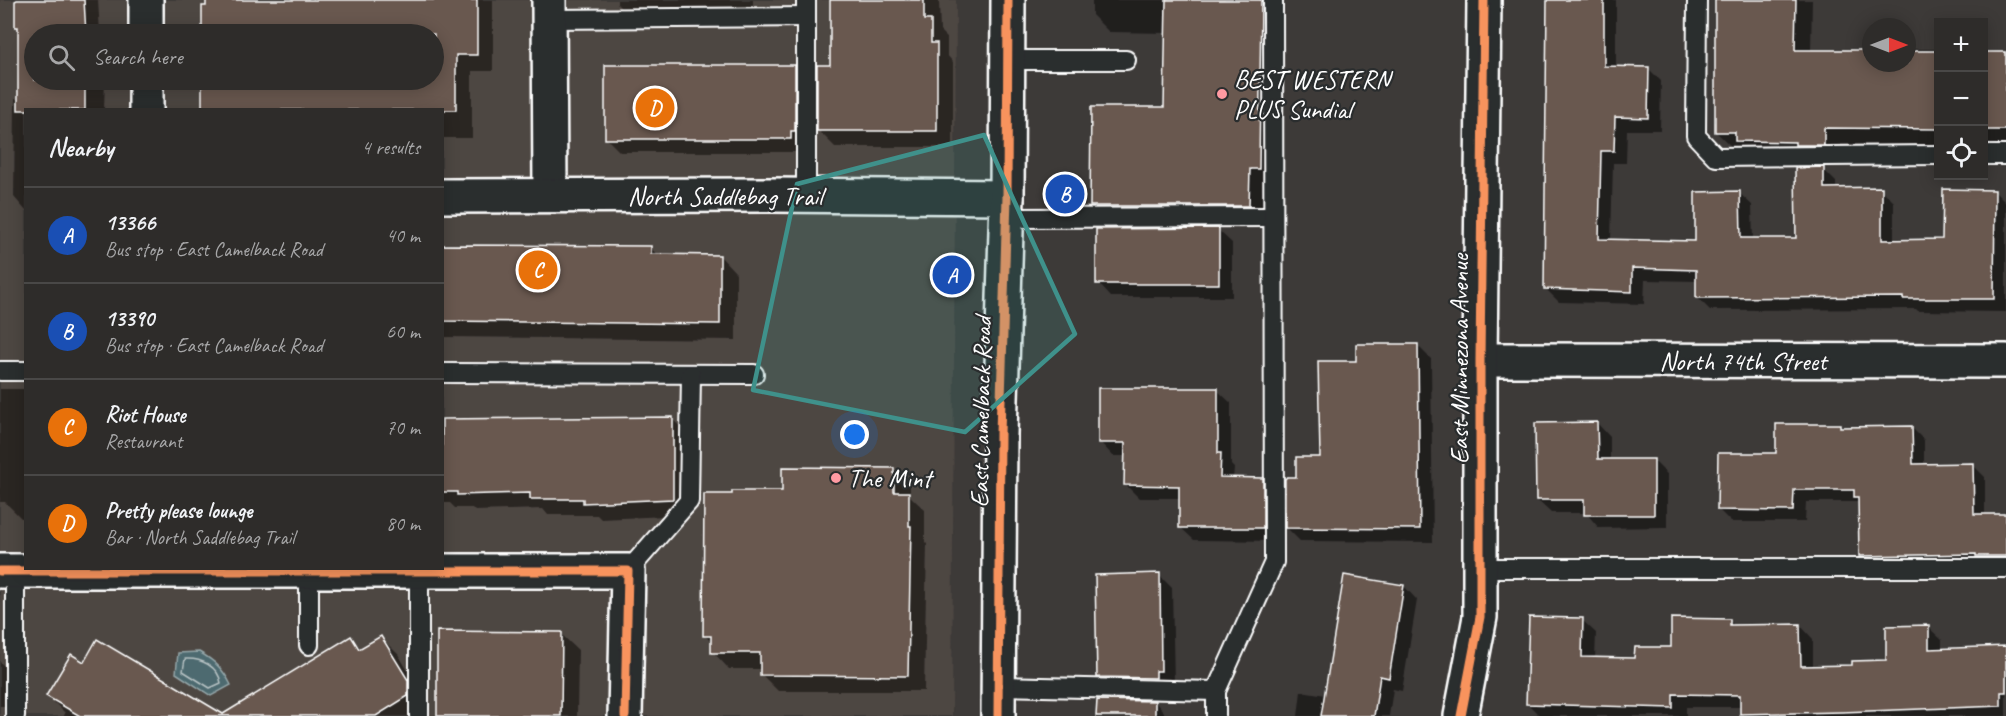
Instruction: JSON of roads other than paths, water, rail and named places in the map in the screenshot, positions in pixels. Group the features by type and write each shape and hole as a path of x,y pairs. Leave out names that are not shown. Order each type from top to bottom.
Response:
{"street":[{"path":"146,0 146,24"},
{"name":"East Camelback Road","path":"998,701 1000,434 1006,208 1008,0"},
{"name":"East Minnezona Avenue","path":"1461,716 1480,617 1484,0"},
{"path":"549,10 550,195"},
{"path":"146,90 146,108"},
{"name":"North Saddlebag Trail","path":"444,195 806,195 1006,208"},
{"name":"North 74th Street","path":"1480,360 2006,362"},
{"path":"8,571 628,571 625,716"}],"lane":[{"path":"1216,716 1216,691 1274,562 1273,0"},
{"path":"1697,0 1696,136 1716,158 1934,155"},
{"path":"549,10 806,9 806,195"},
{"path":"1008,60 1126,60"},
{"path":"1988,155 2006,155"},
{"path":"1006,208 1272,217"},
{"path":"0,371 24,371"},
{"path":"444,373 754,374"},
{"path":"628,571 689,501 691,374"},
{"path":"1480,568 2006,568"},
{"path":"8,571 15,716"},
{"path":"309,571 309,645"},
{"path":"419,571 420,716"},
{"path":"998,701 1216,691"}],"water":[{"path":"199,652 218,666 231,685 211,696 176,673 178,653"}],"place":[{"name":"BEST WESTERN PLUS Sundial","path":"1222,94"},
{"name":"Pretty please lounge","path":"655,108"},
{"name":"13390","path":"1065,194"},
{"name":"Riot House","path":"538,270"},
{"name":"13366","path":"952,275"},
{"name":"The Mint","path":"836,478"}]}
